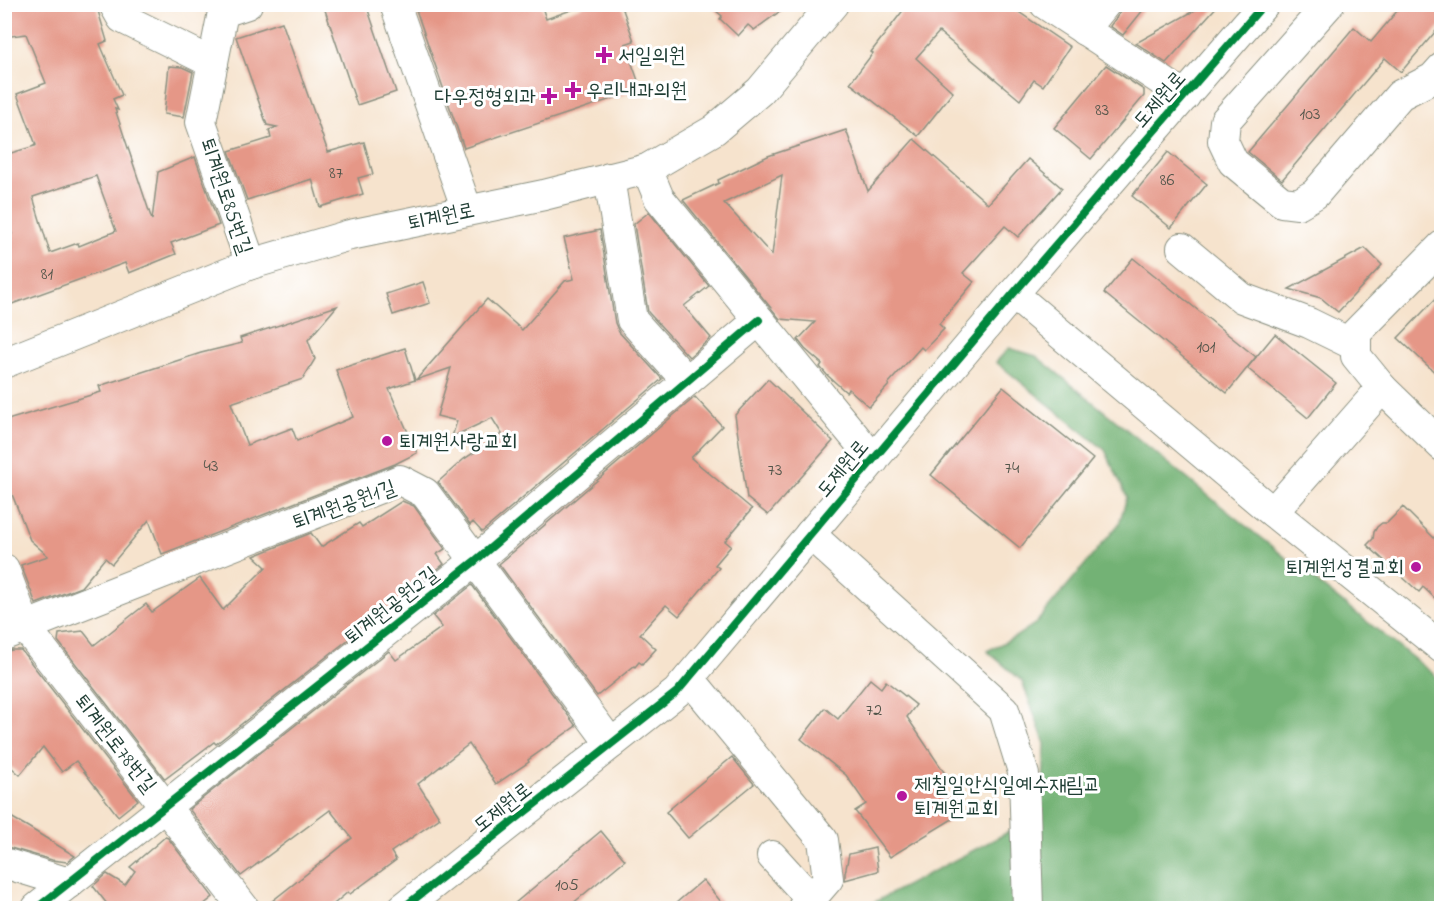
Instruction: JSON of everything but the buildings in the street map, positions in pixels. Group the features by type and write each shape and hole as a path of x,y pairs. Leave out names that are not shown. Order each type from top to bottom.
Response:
{"street":[{"path":"114,4 122,18 213,63"},
{"name":"퇴계원로85번길","path":"247,4 223,12 201,122 251,264"},
{"path":"395,4 467,210"},
{"name":"퇴계원로","path":"4,363 251,264 350,235 544,195 647,169 714,130 760,91 833,4"},
{"path":"1045,4 1185,96"},
{"path":"1084,30 1105,4"},
{"name":"도제원로","path":"403,909 677,692 1013,294 1264,4"},
{"path":"1329,4 1225,121 1223,141 1233,162 1282,202 1298,204 1315,194 1400,95 1432,78 1442,68"},
{"path":"647,169 659,198 874,460"},
{"path":"609,178 632,320 687,381"},
{"path":"1442,246 1356,333 1356,357 1382,388 1442,446"},
{"path":"1182,248 1242,298 1309,323 1356,346"},
{"path":"1013,294 1273,512 1442,648"},
{"name":"퇴계원공원2길","path":"37,909 475,561 759,320"},
{"path":"1273,512 1382,388"},
{"name":"퇴계원공원1길","path":"15,632 400,480 425,493 611,744"},
{"path":"810,534 1004,710 1024,775 1028,909"},
{"name":"퇴계원로78번길","path":"4,568 15,632 165,807 244,909"},
{"path":"689,678 823,840 828,879 807,904 772,856"},
{"path":"4,863 69,883"}],"green space":[{"path":"1009,348 1036,356 1441,680 1441,908 1041,908 1040,846 1045,744 1022,681 987,651 1036,623 1119,524 1127,497 1105,450 996,362"},
{"path":"1014,829 1014,908 864,908 865,907"}],"cycle path":[{"path":"403,908 677,692 1013,294 1264,4"},
{"path":"37,908 475,561 759,320"}],"place":[{"name":"서일의원","path":"604,55"},
{"name":"우리내과의원","path":"573,90"},
{"name":"다우정형외과","path":"549,96"},
{"name":"퇴계원사랑교회","path":"387,441"},
{"name":"퇴계원성결교회","path":"1416,567"},
{"name":"제칠일안식일예수재림교 퇴계원교회","path":"902,796"}]}
